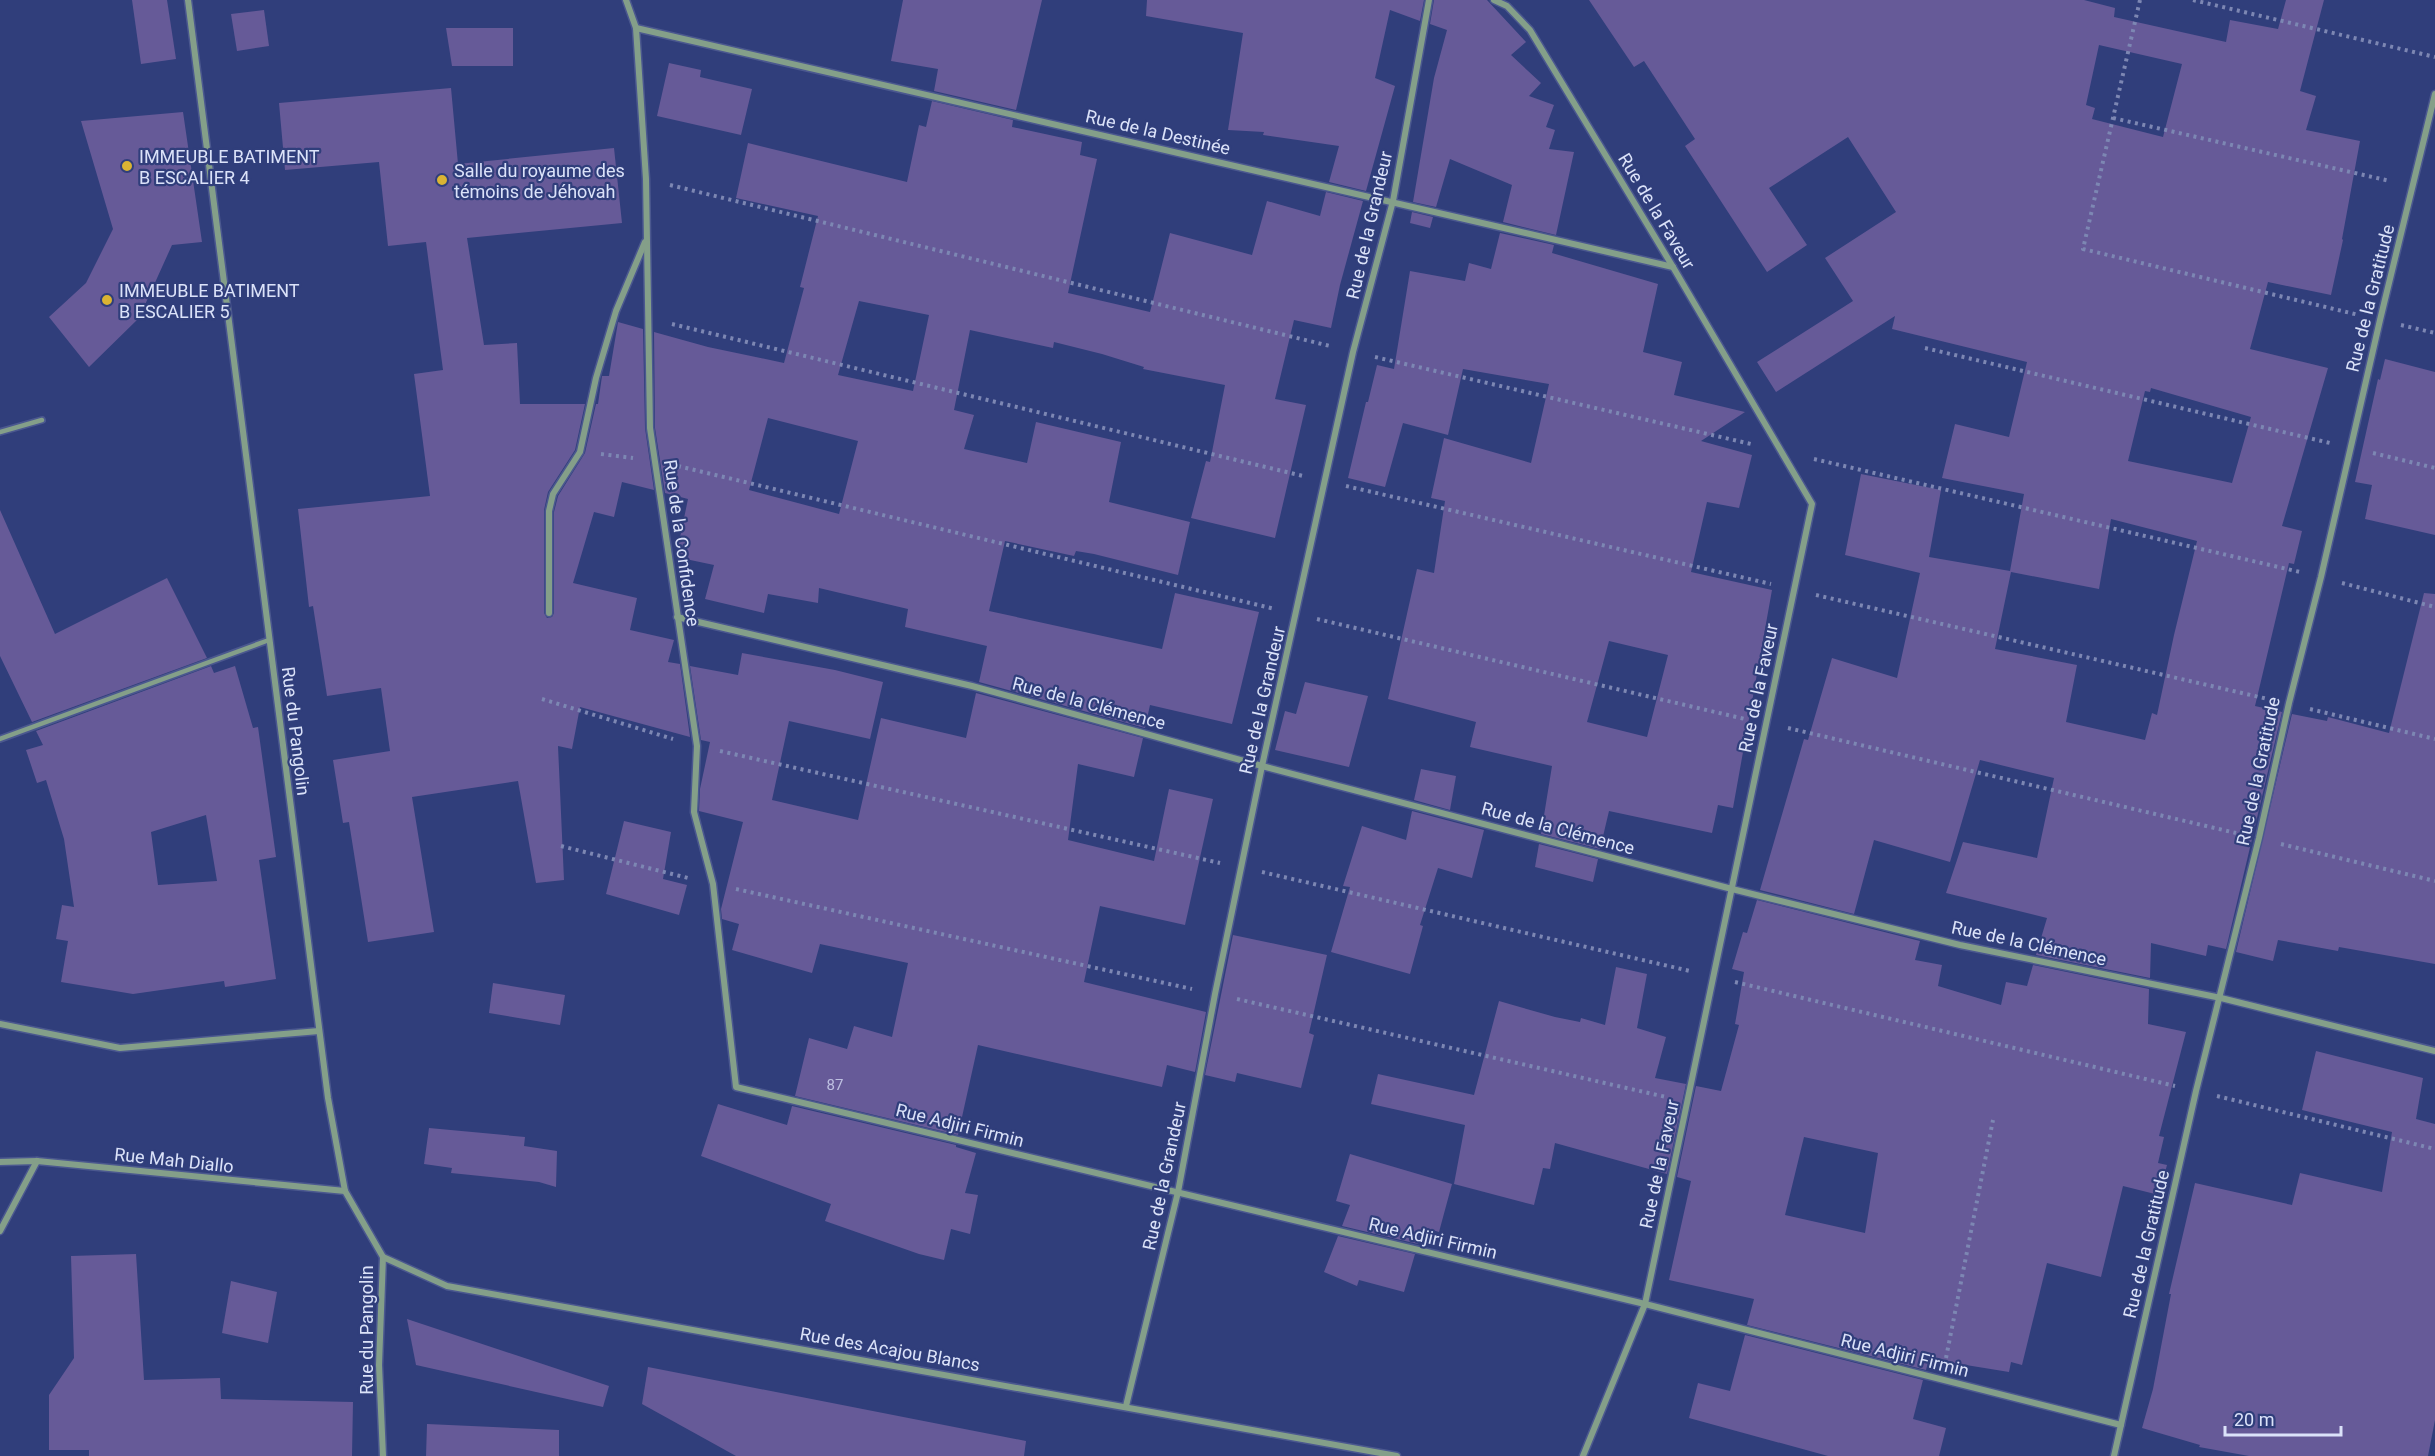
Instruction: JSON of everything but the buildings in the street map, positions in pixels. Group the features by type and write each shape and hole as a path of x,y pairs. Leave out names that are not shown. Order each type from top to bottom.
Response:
{"street":[{"name":"Rue du Pangolin","path":"188,0 328,1098 345,1191 382,1257 380,1365 383,1456"},
{"name":"Rue de la Confidence","path":"626,0 636,28 646,179 651,428 697,746 694,812 713,884 736,1087"},
{"name":"Rue de la Grandeur","path":"1126,1406 1178,1192 1215,994 1262,766 1353,352 1393,201 1429,0"},
{"name":"Rue de la Faveur","path":"1494,0 1507,6 1530,30 1812,504 1645,1304 1583,1456"},
{"name":"Rue de la Destinée","path":"636,28 1673,267"},
{"name":"Rue de la Gratitude","path":"2114,1456 2196,1091 2221,998 2435,94"},
{"path":"549,613 549,511 553,494 580,452 596,378 616,311 646,238"},
{"name":"Rue de la Clémence","path":"677,617 972,686 1262,766 1732,889 1960,945 2221,998 2435,1051"},
{"path":"0,1024 120,1048 319,1031"},
{"name":"Rue Adjiri Firmin","path":"736,1087 1645,1304 2121,1425"},
{"path":"0,1232 37,1161"},
{"name":"Rue Mah Diallo","path":"0,1162 37,1161 345,1191"},
{"name":"Rue des Acajou Blancs","path":"382,1257 447,1286 1397,1456"}],"lane":[{"path":"0,432 42,420"},
{"path":"0,739 269,640"}],"path":[{"path":"2140,0 2083,249 2435,333"},
{"path":"2193,0 2435,57"},
{"path":"2113,118 2413,186"},
{"path":"646,179 1353,352 2321,577 2435,607"},
{"path":"648,318 1325,481 2289,703 2435,739"},
{"path":"1925,348 2435,468"},
{"path":"580,452 656,461 1296,615 2259,838 2435,881"},
{"path":"542,699 697,746 1242,868 1713,977 2435,1149"},
{"path":"561,846 713,884 1215,994 1687,1102"},
{"path":"1942,1380 1993,1120"}],"place":[{"name":"IMMEUBLE BATIMENT B ESCALIER 4","path":"127,166"},
{"name":"Salle du royaume des témoins de Jéhovah","path":"442,180"},
{"name":"IMMEUBLE BATIMENT B ESCALIER 5","path":"107,300"}]}
